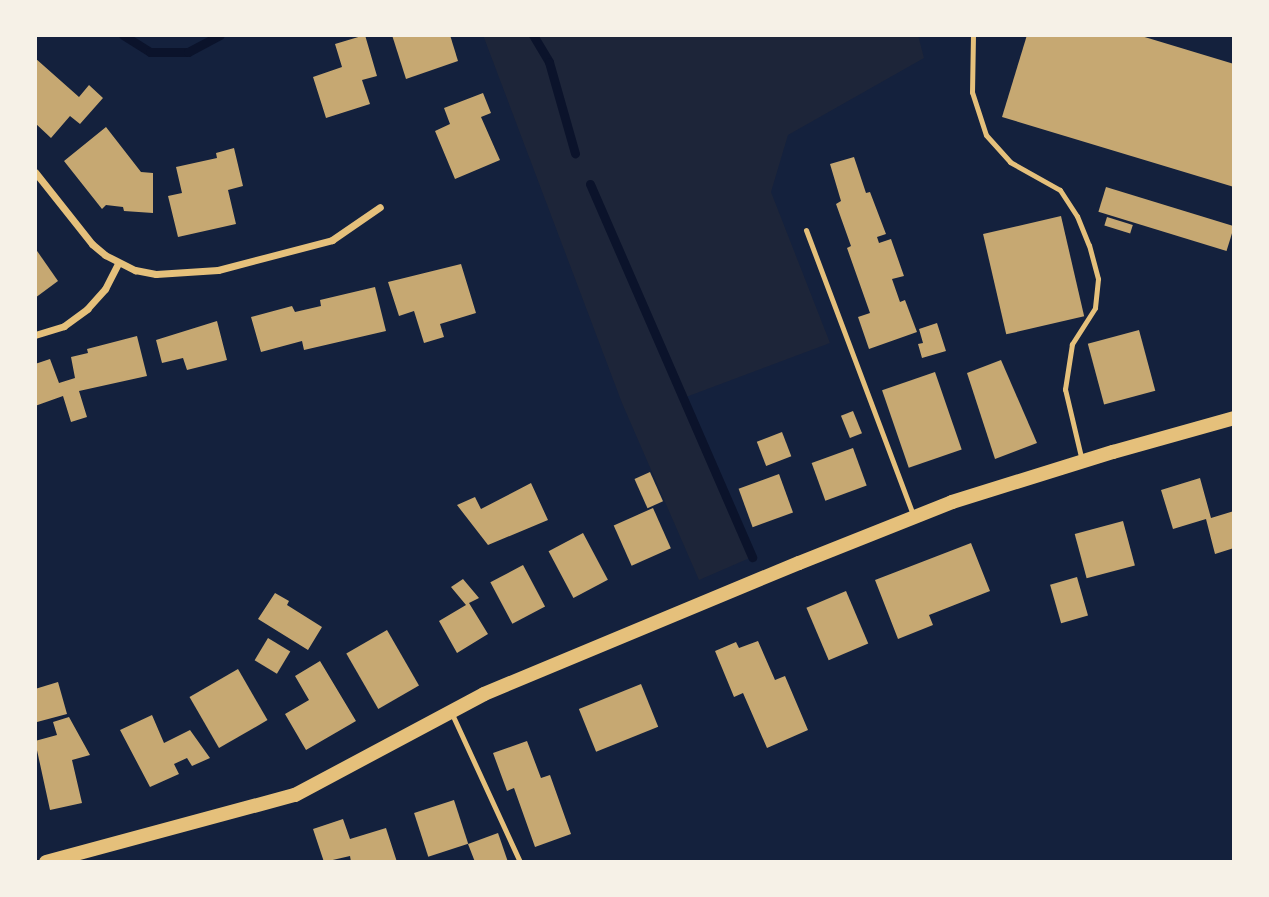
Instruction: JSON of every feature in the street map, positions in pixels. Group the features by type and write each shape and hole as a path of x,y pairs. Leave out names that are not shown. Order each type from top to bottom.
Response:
{"main road":[{"path":"46,862 295,795 484,694 952,502 1082,461 1234,418"}],"street":[{"path":"35,172 92,244 118,264 156,274 218,270 332,240 380,207"},
{"path":"35,335 64,326 87,309 105,289 118,264"}],"lane":[{"path":"973,35 972,92 986,135 1010,162 1060,190 1077,216 1098,279 1095,308 1072,344 1065,389 1082,461"},
{"path":"806,230 914,518"},
{"path":"451,711 520,862"}],"shaded area":[{"path":"483,35 918,35 924,58 788,135 771,192 830,343 686,397 752,557 699,580 622,403"}],"building":[{"path":"365,35 377,76 362,80 370,104 326,118 313,77 342,67 335,44"},
{"path":"392,35 450,35 458,61 406,79"},
{"path":"1027,35 1138,35 1234,64 1234,187 1002,117"},
{"path":"35,58 79,97 89,85 103,98 80,124 70,116 51,138 35,123"},
{"path":"483,93 491,113 481,117 500,160 455,179 435,131 450,124 444,108"},
{"path":"106,127 141,172 153,173 153,213 124,211 123,207 106,205 102,209 64,161"},
{"path":"234,148 243,186 228,190 236,224 178,237 168,196 182,193 176,167 217,158 216,153"},
{"path":"854,157 866,193 870,192 886,234 877,237 879,243 891,239 904,276 892,279 900,302 905,300 917,332 869,349 858,317 870,313 847,248 851,246 836,204 841,201 830,164"},
{"path":"1106,187 1234,226 1227,251 1098,212"},
{"path":"1061,216 1084,316 1006,334 983,234"},
{"path":"1107,217 1133,225 1130,234 1104,226"},
{"path":"35,248 58,281 35,298"},
{"path":"461,264 476,313 440,324 444,337 424,343 414,311 399,316 388,282"},
{"path":"375,287 386,331 304,350 302,341 261,352 251,317 292,306 295,312 321,306 320,300"},
{"path":"217,321 227,360 187,370 183,358 162,363 156,340"},
{"path":"937,323 946,351 922,358 918,344 923,343 919,329"},
{"path":"1139,330 1155,391 1104,405 1088,344"},
{"path":"137,336 147,376 79,391 87,417 71,422 63,396 35,406 35,364 50,359 59,383 75,378 71,357 88,353 87,349"},
{"path":"1001,360 1037,443 995,459 967,373"},
{"path":"935,372 962,450 909,468 882,390"},
{"path":"853,411 862,433 850,438 841,416"},
{"path":"782,432 791,456 766,466 757,442"},
{"path":"853,448 867,486 825,501 812,463"},
{"path":"650,472 663,501 647,508 634,479"},
{"path":"779,474 793,513 753,527 739,489"},
{"path":"1200,478 1211,518 1234,511 1234,548 1215,554 1206,519 1173,529 1161,490"},
{"path":"531,483 548,520 488,545 457,505 475,497 481,509"},
{"path":"653,508 671,548 632,566 614,525"},
{"path":"1123,521 1135,565 1087,578 1075,534"},
{"path":"583,533 608,580 573,598 549,551"},
{"path":"971,543 990,591 929,615 933,625 898,639 875,580"},
{"path":"523,565 545,606 512,624 490,582"},
{"path":"1077,577 1088,615 1061,623 1050,585"},
{"path":"463,579 479,598 469,603 488,634 457,653 439,621 466,605 451,587"},
{"path":"846,591 868,643 829,660 806,608"},
{"path":"275,593 289,601 287,605 322,627 308,650 258,619"},
{"path":"387,630 419,685 378,709 346,654"},
{"path":"268,638 290,651 277,674 255,660"},
{"path":"758,641 775,680 785,676 808,730 767,748 743,693 734,697 715,651 736,642 739,648"},
{"path":"320,661 356,721 306,750 285,714 309,700 295,676"},
{"path":"238,669 268,720 219,748 190,697"},
{"path":"58,682 67,714 37,722 35,689"},
{"path":"641,684 658,727 596,752 579,709"},
{"path":"152,715 164,743 190,730 210,758 192,766 187,758 174,764 179,774 150,787 120,730"},
{"path":"69,717 90,755 72,760 82,803 50,810 35,741 57,735 53,722"},
{"path":"527,741 541,778 550,775 571,834 535,847 514,788 507,791 493,753"},
{"path":"454,800 468,844 428,857 414,813"},
{"path":"343,819 350,839 386,828 397,862 351,862 350,856 324,862 313,829"},
{"path":"498,833 508,862 475,862 468,844"}],"waterway":[{"path":"123,35 150,52 188,52 220,35"},
{"path":"533,35 549,62 575,153"},
{"path":"590,184 752,557"}]}
